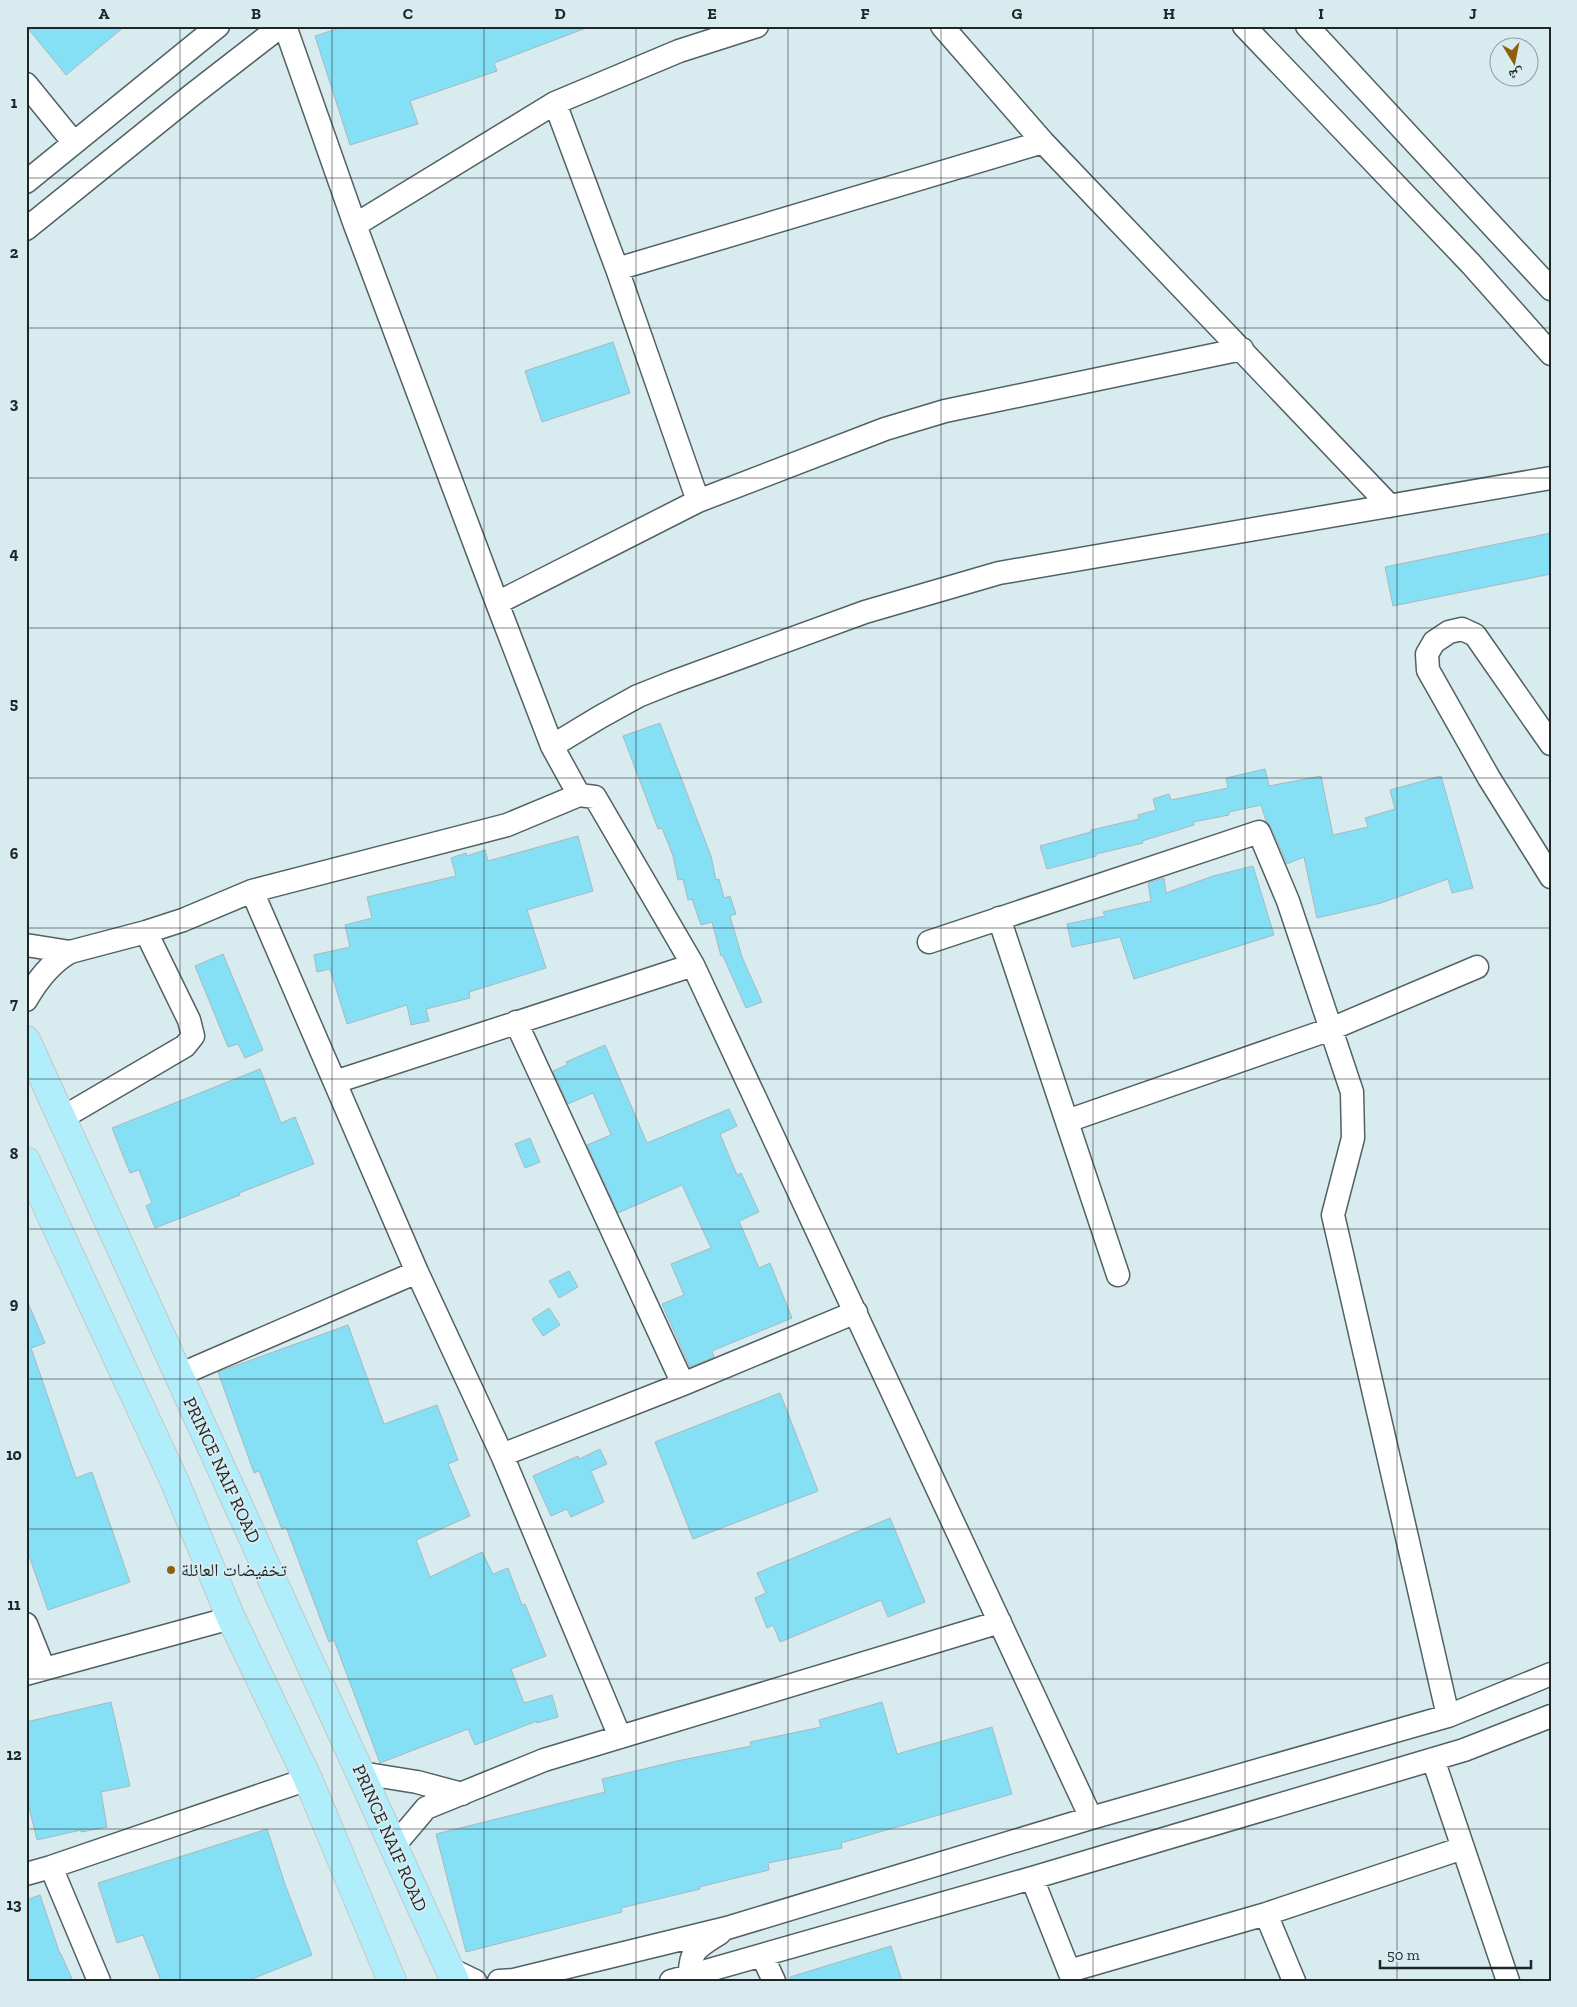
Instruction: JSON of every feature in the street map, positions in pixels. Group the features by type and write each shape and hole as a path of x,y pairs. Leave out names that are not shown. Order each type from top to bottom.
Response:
{"main road":[{"name":"PRINCE NAIF ROAD","path":"26,1040 452,1975"},
{"path":"26,1161 174,1480 231,1618 308,1779 392,1981"}],"street":[{"path":"28,177 74,143 218,26"},
{"path":"26,229 192,95 283,26 355,225 497,604 552,746 579,795"},
{"path":"355,225 555,103 680,51 756,26"},
{"path":"942,26 1044,142 1390,506"},
{"path":"1244,26 1471,264 1551,354"},
{"path":"1307,26 1551,289"},
{"path":"26,84 74,143"},
{"path":"555,103 617,269 698,500"},
{"path":"617,269 1044,142"},
{"path":"497,604 698,500 885,428 945,411 1242,349"},
{"path":"552,746 600,716 664,685 865,612 999,573 1551,478"},
{"path":"1551,744 1475,635 1462,629 1449,632 1434,642 1427,654 1428,670 1489,778 1551,877"},
{"path":"26,1000 36,983 59,958 70,952 183,920 252,891 507,825 579,795 595,797 694,965 1091,1818"},
{"path":"929,942 1259,832 1288,901 1352,1092 1353,1138 1333,1216 1448,1716"},
{"path":"252,891 417,1272 502,1455 620,1737"},
{"path":"999,918 1118,1275"},
{"path":"62,1118 185,1046 193,1036 189,1020 146,932"},
{"path":"26,945 70,952"},
{"path":"335,1082 694,965"},
{"path":"1067,1121 1331,1029 1477,967"},
{"path":"516,1022 683,1384"},
{"path":"179,1375 417,1272"},
{"path":"502,1455 683,1384 856,1312"},
{"path":"26,1624 35,1671 231,1618"},
{"path":"393,1847 426,1808 544,1760 1000,1622"},
{"path":"499,1981 514,1980 727,1928 1091,1818 1448,1716 1551,1674"},
{"path":"689,1972 762,1955 1032,1878 1464,1750 1551,1716"},
{"path":"1433,1759 1508,1981"},
{"path":"361,1773 417,1782 462,1794"},
{"path":"26,1874 308,1779"},
{"path":"1032,1878 1071,1976 1266,1914 1463,1848"},
{"path":"51,1867 99,1981"},
{"path":"1266,1914 1294,1981"},
{"path":"689,1972 698,1947 727,1928"},
{"path":"762,1955 774,1981"},
{"path":"452,1975 475,1981"}],"building":[{"path":"26,26 125,26 66,75"},
{"path":"346,26 586,26 586,28 494,63 497,71 410,101 418,124 350,145 315,36"},
{"path":"613,342 630,393 542,422 525,371"},
{"path":"1551,533 1551,574 1393,606 1385,567"},
{"path":"660,723 711,856 716,880 719,879 724,898 730,896 736,914 730,916 742,957 762,1002 746,1008 723,956 721,956 712,922 701,925 692,899 688,900 683,879 678,880 673,856 662,828 658,829 623,736"},
{"path":"1265,769 1269,786 1321,776 1333,835 1368,827 1365,818 1395,809 1390,790 1441,776 1473,888 1452,893 1448,879 1381,903 1317,918 1304,857 1287,864 1271,827 1266,821 1261,805 1229,812 1229,815 1193,822 1194,825 1142,841 1143,843 1096,854 1096,856 1047,869 1040,846 1091,832 1091,830 1139,819 1138,815 1156,810 1153,799 1169,794 1171,800 1228,788 1226,778"},
{"path":"578,836 593,891 527,910 546,968 469,992 470,998 426,1009 429,1021 411,1025 407,1005 347,1024 330,969 317,972 314,955 350,947 345,925 372,918 367,897 456,876 451,858 466,853 467,856 485,850 488,861"},
{"path":"1253,866 1274,935 1134,979 1120,937 1072,947 1067,924 1105,916 1103,912 1151,901 1148,883 1164,878 1166,893 1213,876"},
{"path":"223,954 263,1050 245,1058 238,1044 228,1047 195,966"},
{"path":"605,1045 647,1143 729,1109 737,1126 720,1134 737,1175 741,1173 759,1212 739,1221 759,1268 770,1263 792,1318 712,1351 714,1357 690,1367 662,1304 684,1295 671,1264 711,1248 682,1185 618,1213 587,1145 611,1135 593,1093 568,1104 553,1071 567,1065 566,1062"},
{"path":"260,1069 281,1123 295,1117 314,1164 155,1228 146,1206 152,1203 139,1170 130,1173 112,1128"},
{"path":"530,1138 540,1162 525,1168 515,1144"},
{"path":"569,1271 578,1287 559,1298 549,1281"},
{"path":"26,1298 45,1343 31,1348 76,1478 92,1472 130,1582 48,1610 26,1547"},
{"path":"549,1308 560,1325 543,1336 532,1319"},
{"path":"348,1325 384,1424 437,1405 458,1460 448,1464 470,1516 416,1540 430,1577 482,1552 493,1574 508,1568 522,1605 525,1604 546,1656 511,1669 524,1703 552,1695 558,1717 537,1723 537,1721 475,1745 468,1729 380,1763 334,1640 329,1642 286,1527 282,1529 259,1471 254,1473 218,1372"},
{"path":"780,1393 818,1491 693,1539 655,1442"},
{"path":"600,1449 607,1464 591,1471 604,1502 571,1517 567,1509 551,1516 533,1476 578,1456 579,1459"},
{"path":"890,1518 925,1602 888,1617 881,1600 780,1642 773,1625 767,1628 755,1598 766,1593 757,1573"},
{"path":"111,1702 130,1786 101,1792 107,1827 81,1832 81,1830 37,1840 26,1795 26,1722"},
{"path":"882,1702 897,1754 992,1727 1012,1794 841,1843 842,1848 768,1863 769,1870 621,1908 622,1912 466,1952 436,1834 605,1792 602,1779 751,1746 750,1742 821,1727 819,1720"},
{"path":"267,1829 286,1887 312,1955 247,1981 161,1981 143,1935 117,1943 98,1883"},
{"path":"40,1895 60,1954 73,1981 26,1981 26,1900"},
{"path":"891,1946 902,1981 791,1981 790,1977"}],"place":[{"name":"تخفيضات العائلة","path":"171,1570"}]}
